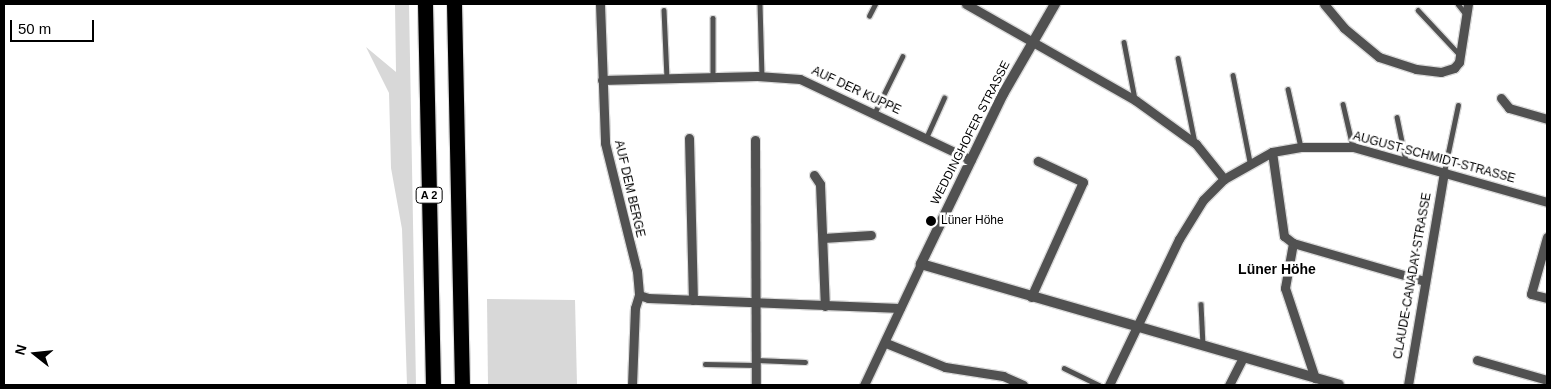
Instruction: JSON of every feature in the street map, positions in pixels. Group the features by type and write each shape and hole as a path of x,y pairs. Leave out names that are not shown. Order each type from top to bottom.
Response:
{"highway":[{"name":"A 2","path":"425,4 433,385"},
{"name":"A 2","path":"454,4 462,385"}],"street":[{"name":"AUF DEM BERGE","path":"600,4 607,160 637,271 639,295 635,308 632,385"},
{"path":"966,4 1135,100 1196,144 1224,180"},
{"name":"WEDDINGHOFER STRASSE","path":"864,385 886,343 920,264 1003,94 1055,4"},
{"path":"1324,4 1344,28 1379,57 1416,68 1441,72 1454,68 1460,55 1468,4"},
{"name":"AUF DER KUPPE","path":"602,80 762,76 800,79 971,160"},
{"path":"1501,98 1508,108 1547,119"},
{"path":"689,138 693,300"},
{"path":"755,140 756,385"},
{"name":"AUGUST-SCHMIDT-STRASSE","path":"1109,385 1178,239 1203,200 1224,180 1250,162 1272,152 1301,147 1352,147 1547,202"},
{"path":"1272,152 1284,236 1293,243 1425,281"},
{"path":"1031,297 1083,182 1038,161"},
{"name":"CLAUDE-CANADAY-STRASSE","path":"1408,385 1444,172"},
{"path":"814,175 820,184 825,306"},
{"path":"823,238 871,235"},
{"path":"1547,237 1531,294 1547,298"},
{"path":"1293,243 1285,288 1315,378"},
{"path":"920,264 1339,385"},
{"path":"639,295 648,298 900,308"},
{"path":"886,343 945,366 1003,376 1023,385"},
{"path":"1229,385 1243,358"},
{"path":"1477,360 1547,380"}],"lane":[{"path":"760,4 762,76"},
{"path":"869,16 875,4"},
{"path":"1458,4 1466,14"},
{"path":"664,10 667,78"},
{"path":"1418,10 1460,55"},
{"path":"712,18 713,77"},
{"path":"1124,42 1135,100"},
{"path":"874,114 902,57"},
{"path":"1178,58 1196,144"},
{"path":"1233,75 1250,162"},
{"path":"1288,89 1301,147"},
{"path":"926,138 944,98"},
{"path":"1343,104 1352,147"},
{"path":"1444,172 1458,105"},
{"path":"1397,117 1406,161"},
{"path":"1201,304 1203,346"},
{"path":"705,364 805,362"},
{"path":"1064,368 1099,385"}],"shaded area":[{"path":"395,4 409,4 416,385 407,385 402,229 391,168 389,93 366,47 396,72"},
{"path":"487,299 575,300 577,385 488,385"}],"place":[{"name":"Lüner Höhe","path":"931,221"}],"district":[{"name":"Lüner Höhe","path":"1277,269"}]}
